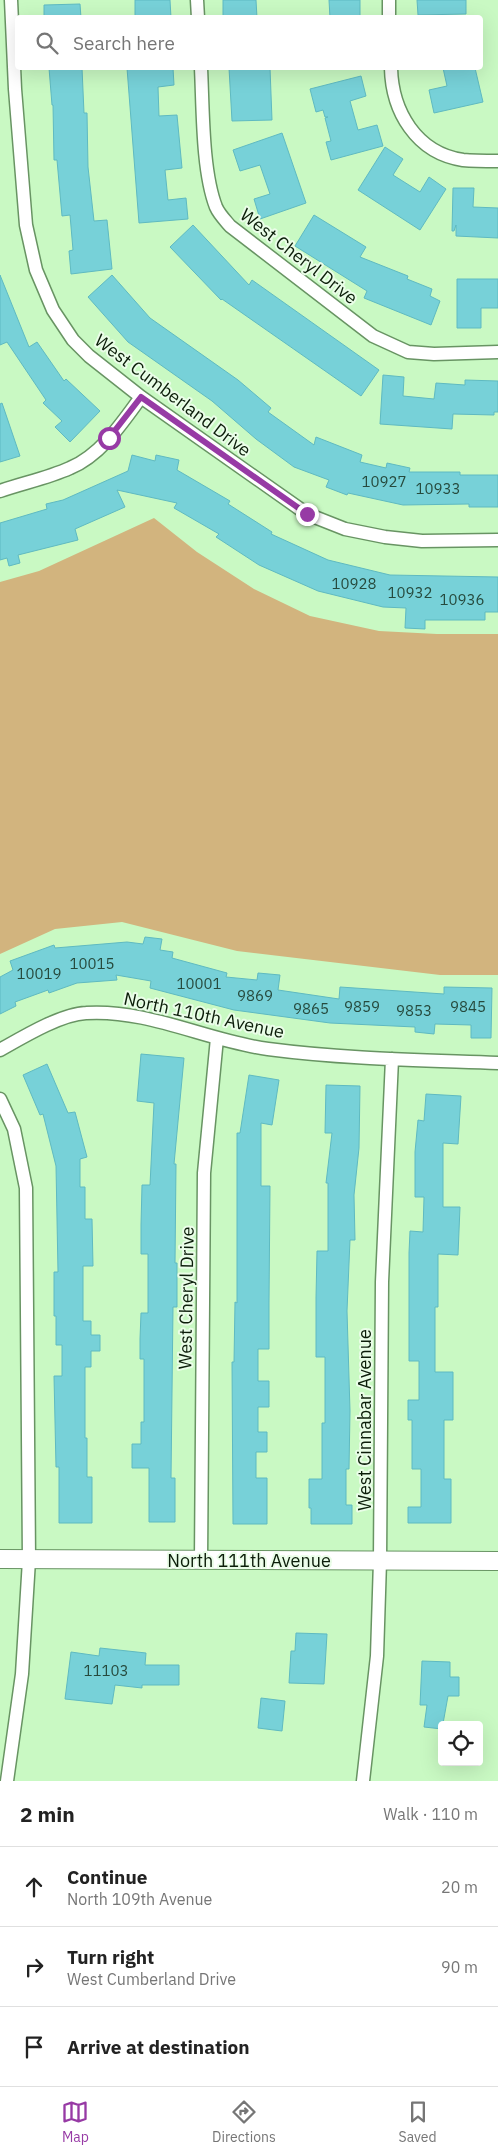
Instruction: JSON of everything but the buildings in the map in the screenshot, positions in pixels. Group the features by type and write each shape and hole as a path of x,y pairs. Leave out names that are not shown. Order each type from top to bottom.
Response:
{"street":[{"name":"West Cumberland Drive","path":"11,0 15,89 26,225 36,270 53,310 73,340 89,356 141,397 307,514 345,529 385,537 422,541 498,540"},
{"path":"197,0 198,15"},
{"path":"389,0 389,15"},
{"name":"West Cheryl Drive","path":"201,70 208,169 212,196 218,210 230,226 373,336 408,352 434,354 498,352"},
{"path":"391,70 391,87 398,108 409,128 424,144 462,160 498,161"},
{"path":"0,491 72,468 92,454 109,438 141,397"},
{"name":"North 110th Avenue","path":"0,1050 47,1024 85,1012 132,1015 266,1049 392,1059 498,1063"},
{"name":"West Cheryl Drive","path":"201,1560 204,1173 217,1038"},
{"name":"West Cinnabar Avenue","path":"363,1781 377,1656 380,1561 382,1282 392,1059"},
{"path":"0,1100 14,1129 26,1188 29,1560 22,1674 7,1781"},
{"name":"North 111th Avenue","path":"0,1559 498,1561"}],"shaded area":[{"path":"154,518 197,552 254,589 310,616 379,631 437,634 498,634 498,975 440,975 237,951 122,922 55,929 0,954 0,582 39,571"}],"route":[{"path":"109,438 141,397 307,514"}]}
